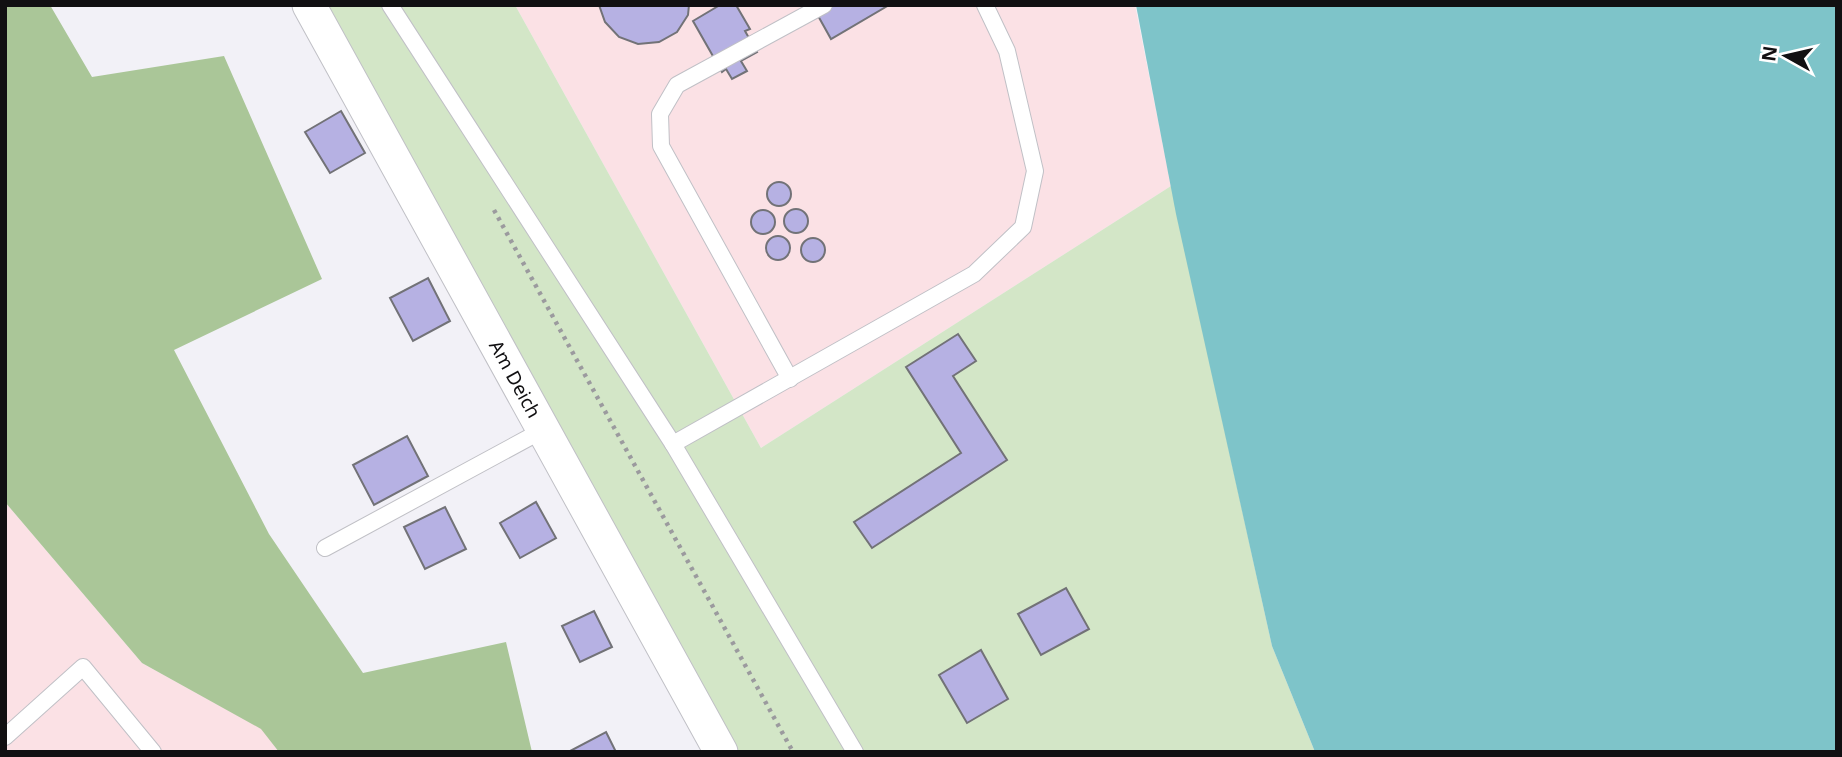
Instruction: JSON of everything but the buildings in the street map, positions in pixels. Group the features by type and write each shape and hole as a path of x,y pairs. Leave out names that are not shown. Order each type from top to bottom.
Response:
{"street":[{"name":"Am Deich","path":"309,5 721,752"}],"lane":[{"path":"390,5 673,444 855,752"},
{"path":"790,379 661,146 660,114 677,85 824,5"},
{"path":"673,444 974,274 1023,227 1035,171 1007,51 985,5"},
{"path":"325,548 543,430"},
{"path":"5,737 83,667 153,752"}],"path":[{"path":"489,200 793,752"}],"shaded area":[{"path":"515,5 1135,5 1171,186 761,448"},
{"path":"5,502 142,663 262,729 279,752 5,752"}],"green space":[{"path":"5,5 50,5 92,77 224,56 322,279 174,350 269,534 363,673 506,642 532,752 279,752 261,729 142,663 5,502"},
{"path":"320,5 515,5 761,448 1171,186 1272,646 1315,752 734,752"}],"water":[{"path":"1136,5 1837,5 1837,752 1315,752 1272,646 1176,214"}]}
